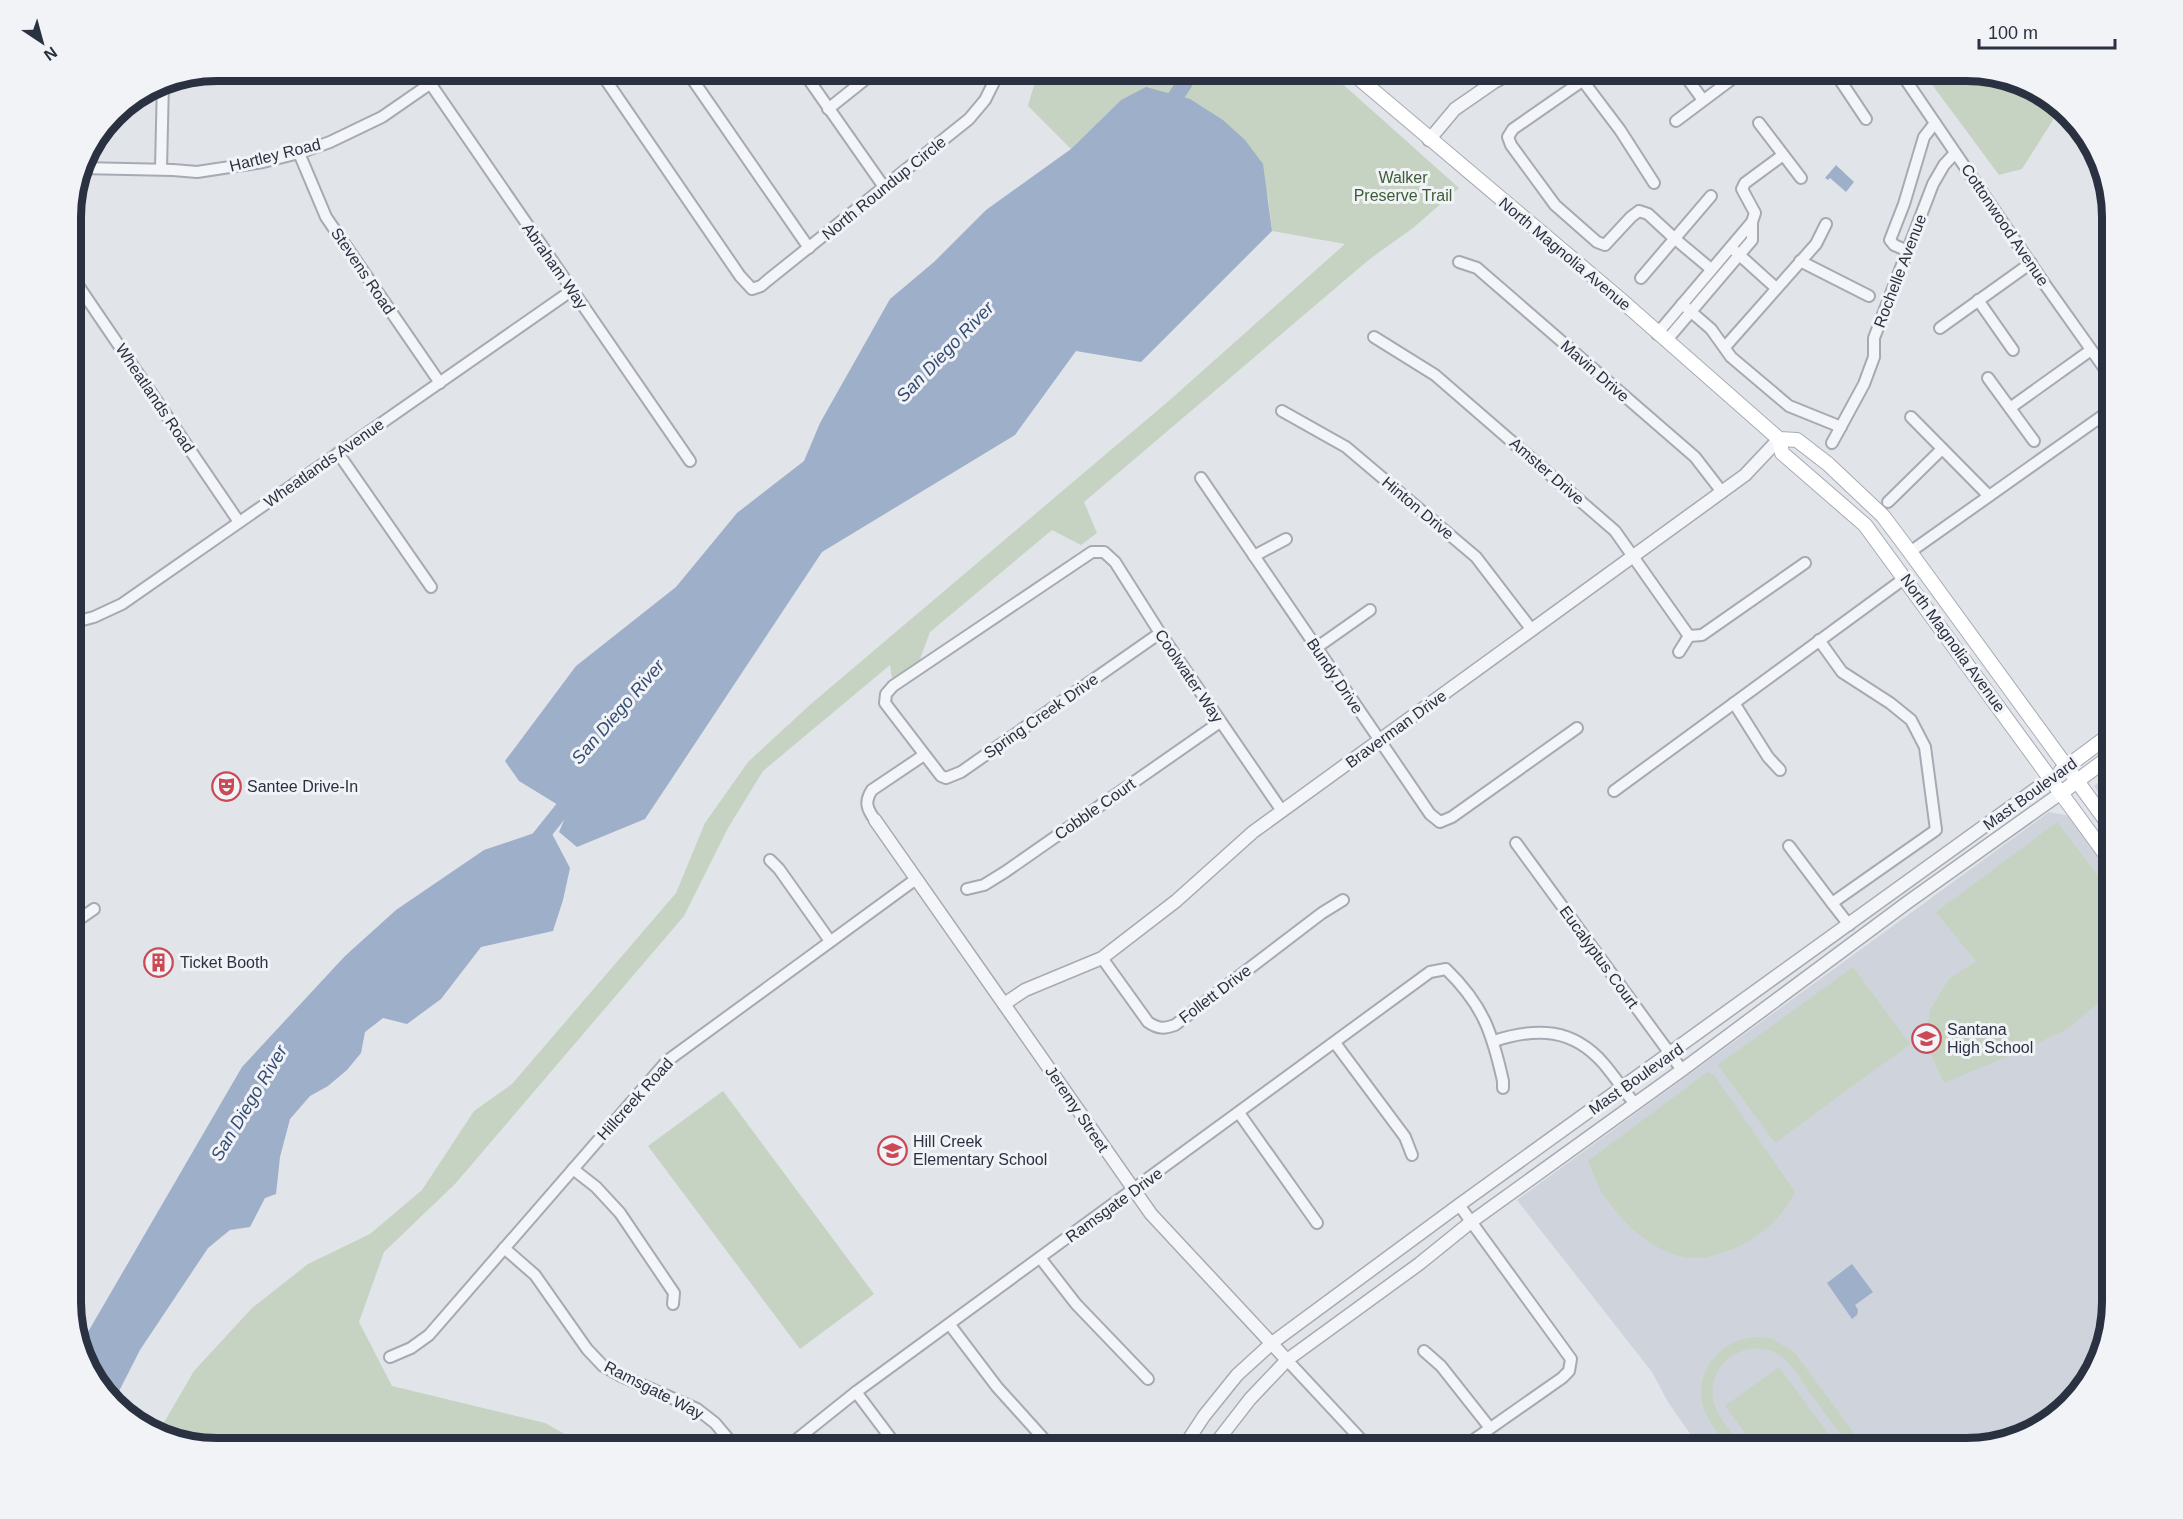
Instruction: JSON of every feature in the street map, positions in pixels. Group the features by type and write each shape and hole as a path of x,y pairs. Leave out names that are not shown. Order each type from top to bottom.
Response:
{"main road":[{"name":"North Magnolia Avenue","path":"1362,81 1621,300 1779,438 1797,440 1883,516 2102,815"},
{"name":"North Magnolia Avenue","path":"1779,438 1782,453 1856,515 1905,578 2102,849"},
{"path":"1856,515 1867,517 1900,556 1910,552"},
{"name":"Mast Boulevard","path":"2051,778 2102,741"},
{"name":"Mast Boulevard","path":"2061,793 2102,762"}],"street":[{"name":"Abraham Way","path":"427,81 690,461"},
{"name":"Hartley Road","path":"90,168 197,172 263,162 299,153 330,142 382,117 435,81"},
{"name":"North Roundup Circle","path":"607,81 740,276 752,289 761,286 969,119 985,100 994,81"},
{"path":"694,81 809,248"},
{"path":"809,81 884,187"},
{"path":"828,109 863,81"},
{"path":"1429,140 1455,109 1496,81"},
{"path":"1654,183 1620,130 1583,81 1513,129 1508,137 1511,145 1555,205 1597,242 1605,245 1639,211 1648,214 1711,269"},
{"path":"1689,81 1703,100"},
{"path":"1676,121 1729,81"},
{"path":"1840,81 1866,119"},
{"name":"Cottonwood Avenue","path":"1906,81 2102,365"},
{"path":"161,170 163,92"},
{"path":"1759,123 1801,178"},
{"path":"1908,250 1894,245 1890,240 1904,204 1924,136 1935,123"},
{"name":"Stevens Road","path":"299,153 326,217 440,383"},
{"name":"Rochelle Avenue","path":"1832,443 1864,384 1874,357 1874,338 1933,184 1944,165 1955,153"},
{"path":"1686,307 1711,269 1752,240 1752,222 1755,213 1742,189 1745,183 1783,155"},
{"path":"1641,278 1711,196"},
{"path":"1725,347 1816,244 1826,224"},
{"path":"1734,251 1776,288"},
{"path":"1661,337 1734,251"},
{"path":"1800,261 1869,296"},
{"name":"Mavin Drive","path":"1459,262 1477,268 1687,450 1722,492"},
{"path":"1940,328 2031,263"},
{"name":"Wheatlands Road","path":"81,290 240,522"},
{"name":"Wheatlands Avenue","path":"81,620 94,617 122,604 572,291"},
{"path":"1978,300 2013,350"},
{"path":"1686,307 1711,329 1731,357 1789,406 1841,426"},
{"name":"Amster Drive","path":"1374,337 1435,375 1615,531 1689,636"},
{"path":"2010,408 2091,350"},
{"path":"1988,378 2034,441"},
{"name":"Hinton Drive","path":"1282,411 1346,447 1476,557 1532,630"},
{"path":"1910,552 2102,416"},
{"path":"1911,417 1989,496"},
{"name":"Braverman Drive","path":"1004,1004 1025,990 1102,958 1176,901 1253,832 1745,475 1779,438"},
{"path":"1888,502 1942,449"},
{"path":"338,453 431,586"},
{"name":"Bundy Drive","path":"1201,478 1378,741 1430,814 1440,822 1452,817 1577,728"},
{"path":"1254,556 1286,540"},
{"name":"Coolwater Way","path":"924,755 885,702 886,694 893,686 1092,552 1104,552 1115,562 1160,633 1282,812"},
{"path":"1679,652 1689,636 1702,636 1805,563"},
{"path":"1614,791 1905,578"},
{"path":"1316,648 1370,610"},
{"name":"Spring Creek Drive","path":"924,755 941,776 946,778 961,772 1160,633"},
{"path":"1819,640 1842,672 1890,703 1911,720 1925,747 1936,831 1832,903"},
{"path":"1734,703 1768,757 1780,770"},
{"name":"Cobble Court","path":"967,889 984,885 1005,872 1220,722"},
{"name":"Jeremy Street","path":"924,755 872,790 867,798 867,805 875,820 1163,1230 1272,1343 1359,1438"},
{"name":"Mast Boulevard","path":"1191,1438 1204,1416 1237,1375 1272,1343 1459,1205 1671,1055 2051,778"},
{"name":"Mast Boulevard","path":"1220,1438 1250,1398 1287,1360 1909,901 2061,793"},
{"name":"Eucalyptus Court","path":"1516,843 1682,1070"},
{"path":"1789,846 1849,925"},
{"path":"770,860 830,940"},
{"name":"Hillcreek Road","path":"390,1357 411,1348 429,1335 667,1061 916,879"},
{"name":"Follett Drive","path":"1102,958 1148,1022 1156,1028 1167,1028 1175,1025 1322,913 1343,900"},
{"path":"81,918 94,909"},
{"name":"Ramsgate Drive","path":"800,1438 856,1392 1430,972 1446,969 1464,987 1477,1006 1494,1041"},
{"path":"1503,1088 1494,1041 1526,1032 1545,1032 1564,1036 1590,1050 1605,1065 1635,1104"},
{"path":"1335,1043 1405,1137 1412,1155"},
{"path":"1239,1113 1317,1223"},
{"path":"573,1169 596,1186 620,1213 674,1293 673,1304"},
{"path":"1459,1205 1571,1359 1569,1371 1562,1378 1477,1438"},
{"name":"Ramsgate Way","path":"504,1248 535,1275 587,1349 603,1366 697,1409 715,1424 727,1438"},
{"path":"1041,1258 1076,1304 1148,1379"},
{"path":"950,1325 997,1387 1042,1438"},
{"path":"1424,1351 1441,1366 1490,1428"},
{"path":"856,1392 890,1438"}],"shaded area":[{"path":"2102,780 2102,798 2094,786"},
{"name":"Santana High School","path":"2049,812 2070,816 2102,861 2101,1320 2092,1354 2079,1378 2062,1398 2034,1420 2001,1433 1966,1438 1693,1438 1668,1402 1652,1372 1517,1200"}],"green space":[{"name":"Walker Preserve Trail","path":"1035,81 1339,81 1459,188 1413,228 1371,258 1084,502 1097,533 1081,545 1052,530 930,632 919,662 892,678 890,665 763,771 728,828 684,916 455,1184 384,1252 359,1322 392,1386 545,1423 572,1438 217,1438 199,1437 162,1426 194,1371 252,1308 308,1264 370,1234 422,1190 474,1111 512,1084 676,893 705,823 748,762 812,703 1171,399 1345,244 1272,231 1268,196 1121,100 1071,149 1028,106"},
{"path":"1929,81 1984,82 2010,88 2042,104 2056,115 2022,169 1999,175"},
{"path":"2057,822 2102,881 2102,1000 2067,1029 1944,1083 1925,1042 1930,1010 1949,979 1976,961 1936,912"},
{"path":"1853,967 1910,1044 1775,1143 1718,1065"},
{"path":"1707,1072 1714,1075 1795,1192 1783,1212 1748,1242 1707,1257 1685,1257 1656,1246 1631,1227 1601,1191 1588,1161"},
{"path":"723,1091 874,1294 800,1349 648,1146"},
{"path":"1756,1337 1773,1339 1795,1353 1858,1438 1844,1438 1783,1357 1766,1350 1754,1349 1732,1356 1717,1374 1713,1385 1715,1405 1736,1438 1722,1438 1704,1409 1701,1396 1702,1383 1712,1360 1731,1344"},
{"path":"1779,1367 1832,1438 1749,1438 1725,1406"}],"water":[{"path":"1146,87 1190,99 1223,120 1245,140 1263,164 1272,231 1141,362 1076,351 1015,435 822,552 645,819 577,847 559,832 568,811 519,781 505,761 576,666 676,587 737,513 804,461 820,423 890,299 934,262 986,210 1071,149 1121,100"},
{"path":"1836,165 1854,182 1846,192 1830,178 1828,180 1825,178"},
{"path":"549,828 570,868 553,931 481,947 441,999 407,1024 383,1018 365,1032 361,1053 347,1070 328,1086 310,1096 290,1119 280,1157 276,1194 265,1198 250,1227 230,1230 208,1248 140,1350 117,1394 99,1370 86,1336 242,1067 345,956 396,910 484,850"},
{"path":"1852,1264 1873,1292 1855,1305 1858,1310 1857,1315 1852,1319 1827,1283"}],"waterway":[{"name":"San Diego River","path":"1165,113 1186,81"},
{"name":"San Diego River","path":"533,846 577,791"}],"place":[{"name":"Santee Drive-In","path":"226,786"},
{"name":"Ticket Booth","path":"159,962"},
{"name":"Santana High School","path":"1926,1038"},
{"name":"Hill Creek Elementary School","path":"892,1150"}]}
